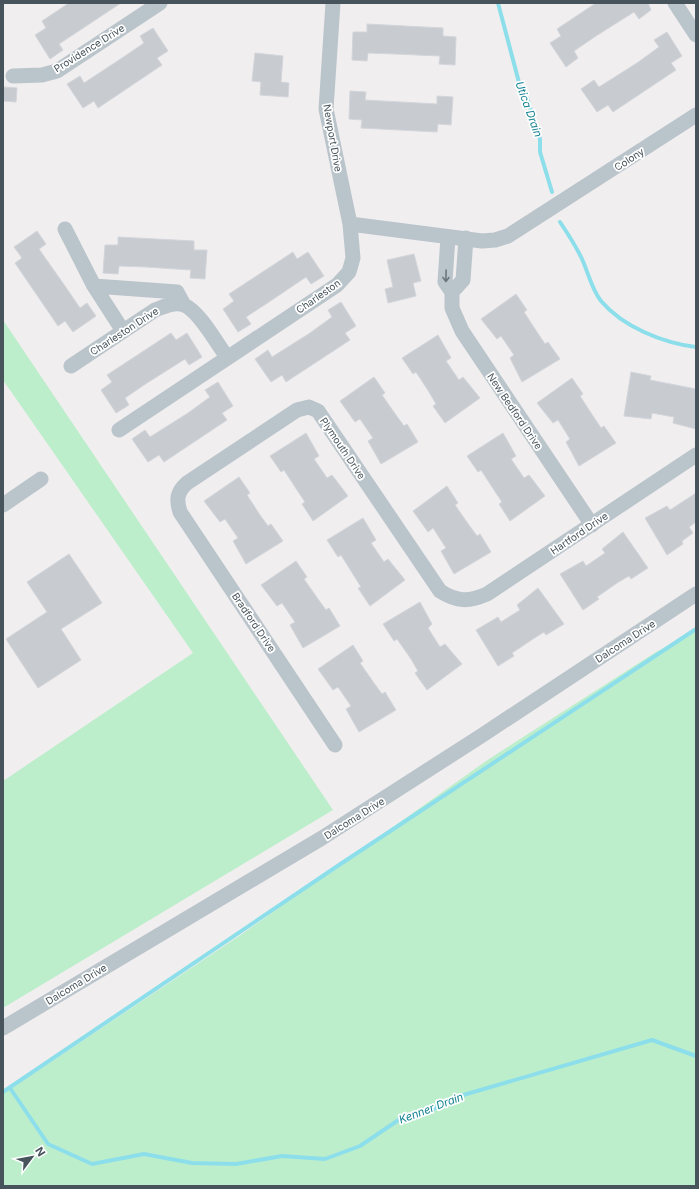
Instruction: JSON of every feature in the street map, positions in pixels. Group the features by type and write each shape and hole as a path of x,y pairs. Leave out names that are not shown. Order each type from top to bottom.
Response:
{"street":[{"name":"Providence Drive","path":"13,76 42,75 57,71 160,3"},
{"name":"Newport Drive","path":"333,3 326,109 350,224"},
{"path":"675,3 696,35"},
{"name":"Colony","path":"466,238 482,240 503,239 562,203 696,115"},
{"path":"350,224 466,238 463,280 452,292"},
{"name":"Charleston","path":"119,430 337,285 349,272 353,258 350,224"},
{"path":"65,229 94,286 124,331"},
{"name":"New Bedford Drive","path":"448,237 445,282 452,292 452,308 462,331 592,525"},
{"path":"94,286 177,292 184,305 197,316 227,358"},
{"name":"Charleston Drive","path":"71,366 154,310 169,304 184,305"},
{"name":"Plymouth Drive","path":"177,498 178,493 187,483 297,410 309,407 318,411 440,591 450,598 458,600"},
{"name":"Hartford Drive","path":"458,600 466,601 488,594 696,455"},
{"path":"3,505 41,479"},
{"name":"Bradford Drive","path":"177,498 180,512 335,745"},
{"name":"Dalcoma Drive","path":"3,1028 322,838 481,736 696,594"}],"green space":[{"path":"3,320 333,810 3,1008 3,781 193,653 3,380"},
{"path":"696,631 696,1186 3,1186 3,1094 242,934 489,759 656,652"}],"building":[{"path":"69,3 121,3 59,44 63,50 50,59 35,35 46,28 42,21"},
{"path":"596,3 648,3 651,10 639,19 634,12 596,36 574,51 578,58 566,67 550,43 561,36 557,29"},
{"path":"367,24 443,28 443,36 456,37 455,65 439,64 440,56 368,53 367,61 352,60 353,32 367,32"},
{"path":"153,28 168,51 157,58 162,65 98,108 94,101 83,108 67,84 80,76 84,83 144,43 140,36"},
{"path":"667,32 682,56 671,63 676,70 613,112 608,105 597,112 581,89 594,80 599,87 637,63 659,47 654,40"},
{"path":"255,53 283,56 281,82 289,83 288,97 260,95 261,82 252,81"},
{"path":"3,87 17,88 16,102 3,101"},
{"path":"350,91 366,92 365,100 437,104 437,96 453,97 451,125 438,124 437,132 361,128 362,120 349,119"},
{"path":"37,231 46,244 39,249 80,308 87,303 96,316 73,332 65,321 58,326 15,263 22,258 14,247"},
{"path":"118,237 194,241 194,250 207,250 205,279 190,278 191,270 146,267 119,266 118,274 103,273 105,245 118,245"},
{"path":"293,252 297,259 308,252 324,276 311,284 306,277 246,317 251,324 238,332 223,309 234,301 229,294"},
{"path":"414,254 421,281 413,283 416,296 388,303 385,289 393,287 387,260"},
{"path":"516,294 527,310 524,312 545,344 548,342 560,359 522,382 510,358 514,355 501,336 497,339 481,319"},
{"path":"341,302 356,326 345,333 350,340 286,382 282,375 271,382 255,359 268,350 272,357 310,333 332,317 328,310"},
{"path":"171,333 176,340 187,333 202,357 189,365 185,359 147,383 125,398 129,405 116,413 101,390 112,382 107,375"},
{"path":"438,335 451,358 446,361 459,380 463,377 480,398 445,423 433,406 436,404 416,372 413,374 402,358"},
{"path":"631,372 651,376 650,380 696,389 696,429 673,423 674,417 652,413 651,419 624,416"},
{"path":"374,377 385,393 382,395 404,426 407,424 418,442 381,464 368,441 373,438 360,419 355,422 340,401"},
{"path":"572,378 583,394 580,396 601,428 604,426 616,443 579,466 566,442 570,439 558,420 553,423 537,403"},
{"path":"218,382 233,406 222,413 227,420 164,462 159,455 148,462 132,439 145,430 150,437 188,413 210,397 205,390"},
{"path":"306,433 319,456 314,459 327,478 332,475 348,496 313,521 302,504 305,502 284,470 281,472 270,456"},
{"path":"503,433 516,456 511,459 524,478 529,475 545,496 510,521 499,504 502,502 481,470 478,472 467,456"},
{"path":"239,477 250,493 247,495 260,515 268,526 271,524 283,541 246,564 233,541 238,538 225,519 220,522 204,501"},
{"path":"447,486 458,503 455,505 477,536 480,534 491,552 454,574 441,551 446,548 433,528 428,532 413,511"},
{"path":"696,493 696,522 689,527 693,533 682,541 683,544 667,555 645,518 667,506 670,510"},
{"path":"363,518 376,540 371,543 384,562 388,559 405,580 370,606 358,588 361,587 341,555 338,557 327,540"},
{"path":"623,532 648,568 631,579 629,576 617,583 597,597 599,599 583,610 560,574 583,561 586,566 605,553 602,549"},
{"path":"69,554 102,603 61,629 81,660 38,688 6,639 47,612 27,582"},
{"path":"296,561 307,577 304,579 326,610 329,608 340,626 303,648 290,625 295,622 282,603 277,606 261,585"},
{"path":"538,588 564,624 546,635 544,632 533,639 512,653 514,656 498,666 476,630 498,617 501,622 520,610 517,605"},
{"path":"420,602 432,624 428,628 440,647 445,644 462,664 427,690 415,673 418,671 411,659 397,639 394,641 383,624"},
{"path":"353,645 363,661 360,663 382,694 385,692 396,710 359,732 346,709 351,706 338,687 333,690 318,669"}],"waterway":[{"name":"Utica Drain","path":"498,3 521,90 527,98 540,139 540,152 552,192"},
{"name":"Utica Drain","path":"560,222 580,254 598,297 610,310 620,319 657,338 696,347"},
{"path":"3,1092 339,865 696,629"},
{"name":"Kenner Drain","path":"10,1088 48,1144 92,1164 144,1154 192,1163 236,1164 282,1156 325,1159 360,1146 400,1119 430,1111 453,1098 652,1040 696,1056"}]}
